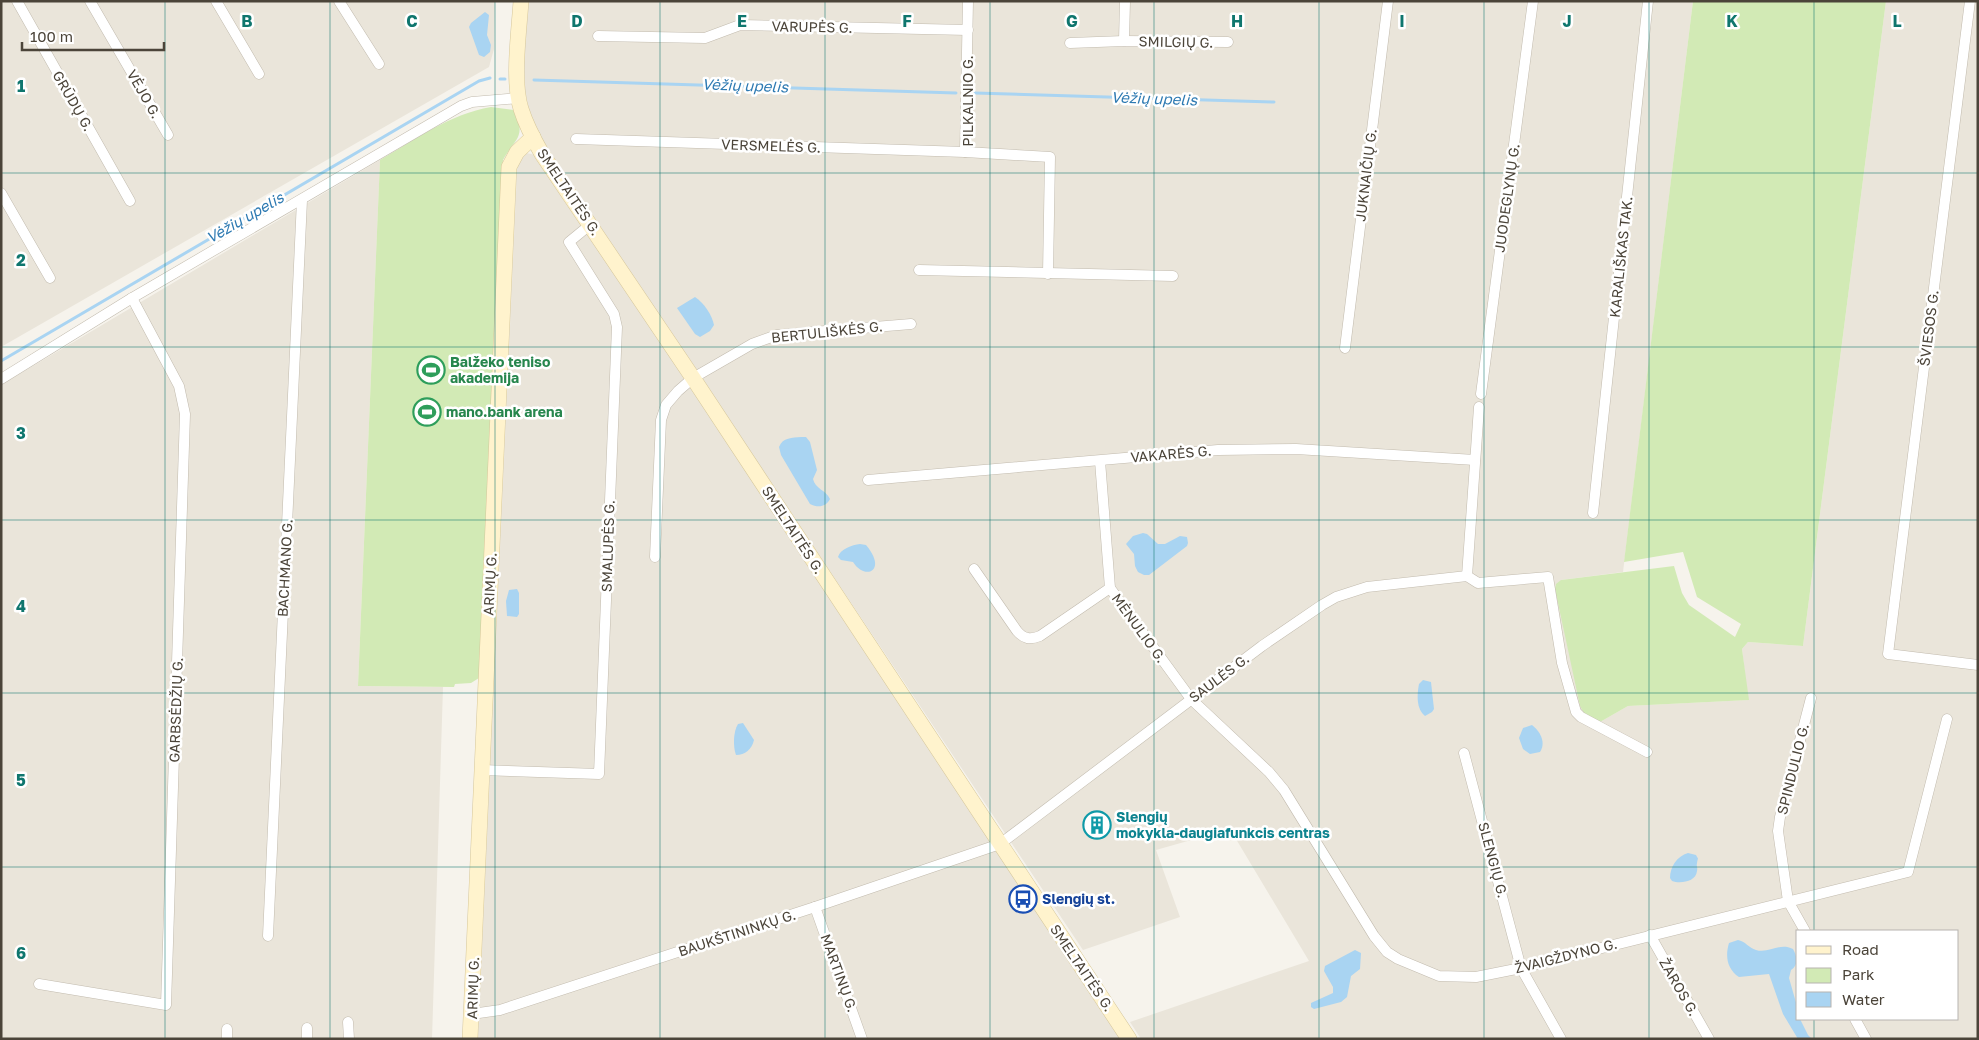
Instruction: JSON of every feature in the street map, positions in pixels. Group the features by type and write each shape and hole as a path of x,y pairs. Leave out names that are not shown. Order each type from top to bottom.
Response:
{"main road":[{"name":"SMELTAITĖS G.","path":"521,1 518,98 520,109 542,154 694,378 1129,1039"},
{"name":"ARIMŲ G.","path":"470,1039 509,167 517,152 533,137"}],"street":[{"name":"GRŪDŲ G.","path":"17,1 130,201"},
{"name":"VĖJO G.","path":"90,1 168,135"},
{"path":"216,1 259,74"},
{"path":"339,1 379,64"},
{"name":"PILKALNIO G.","path":"968,1 966,152 1050,157 1048,274"},
{"name":"SMILGIŲ G.","path":"1124,41 1125,1"},
{"name":"JUKNAIČIŲ G.","path":"1345,348 1388,1"},
{"name":"JUODEGLYNŲ G.","path":"1481,394 1533,1"},
{"name":"KARALIŠKAS TAK.","path":"1593,512 1648,1"},
{"name":"ŠVIESOS G.","path":"1970,1 1888,654 1978,666"},
{"name":"VARUPĖS G.","path":"598,36 705,38 740,25 968,30"},
{"name":"SMILGIŲ G.","path":"1070,43 1124,41 1228,42"},
{"path":"1,379 132,298 461,106 472,102 518,98"},
{"name":"VERSMELĖS G.","path":"576,140 966,152"},
{"path":"1,193 50,278"},
{"name":"BACHMANO G.","path":"268,936 302,200"},
{"name":"SMALUPĖS G.","path":"481,770 599,774 617,327 614,314 569,242 591,224"},
{"path":"919,270 1173,276"},
{"name":"GARBSĖDŽIŲ G.","path":"38,984 166,1005 185,414 179,386 132,298"},
{"name":"BERTULIŠKĖS G.","path":"694,378 752,344 777,335 911,324"},
{"path":"656,557 662,416 670,399 694,378"},
{"path":"1479,407 1467,576 1478,583 1548,577 1562,662 1576,712 1581,717 1647,752"},
{"name":"VAKARĖS G.","path":"868,480 1218,450 1286,449 1475,460"},
{"name":"MĖNULIO G.","path":"1100,461 1110,588 1191,699"},
{"path":"974,569 1017,631 1023,638 1028,639 1040,636 1110,588"},
{"name":"SAULĖS G.","path":"1000,844 1274,637 1336,596 1383,585 1467,576"},
{"name":"SPINDULIO G.","path":"1788,901 1778,831 1811,698"},
{"name":"ŽVAIGŽDYNO G.","path":"1191,699 1268,772 1284,790 1374,936 1388,952 1398,959 1439,976 1476,977 1521,968 1908,872 1947,719"},
{"name":"SLENGIŲ G.","path":"1464,753 1521,968 1561,1039"},
{"name":"BAUKŠTININKŲ G.","path":"472,1014 500,1010 1000,844"},
{"path":"1788,901 1804,930"},
{"name":"MARTINŲ G.","path":"815,907 862,1039"},
{"name":"ŽAROS G.","path":"1650,935 1709,1039"},
{"path":"1856,1020 1866,1039"},
{"path":"348,1022 349,1039"}],"shaded area":[{"path":"1,1 495,1 494,49 489,67 1,347"},
{"path":"527,1 1693,1 1623,572 1561,580 1600,722 1628,706 1748,700 1742,649 1748,642 1803,646 1886,1 1978,1 1977,1039 1141,1039 1130,1022 1309,961 1230,829 1156,850 1180,917 1083,950 532,125 525,91 524,64"},
{"path":"526,153 536,155 540,159 1123,1039 478,1039 517,170 519,161"},
{"path":"380,160 358,686 443,687 432,1039 1,1039 1,385"}],"green space":[{"path":"1693,1 1886,1 1803,646 1748,642 1742,649 1749,700 1628,706 1600,722 1584,713 1580,706 1555,589 1556,584 1561,580 1674,566 1682,593 1689,605 1735,637 1741,624 1697,597 1683,552 1624,562"},
{"path":"491,107 514,110 518,119 519,132 518,137 503,160 479,678 471,683 455,684 454,687 358,686 380,160 447,121 476,110"}],"water":[{"path":"485,12 489,15 487,35 491,45 490,52 484,57 479,55 469,27 471,23"},
{"path":"695,297 707,310 714,325 710,331 700,337 695,334 677,308"},
{"path":"806,437 810,442 817,470 813,479 814,482 830,499 821,506 810,504 781,455 779,447 783,441"},
{"path":"1143,533 1147,534 1158,544 1165,544 1180,536 1187,537 1188,543 1187,546 1149,575 1144,575 1138,572 1135,566 1134,554 1126,544 1133,536"},
{"path":"866,545 875,561 875,567 868,572 858,568 853,562 841,560 838,557 839,554 850,546"},
{"path":"517,589 519,593 519,614 517,617 507,616 506,601 509,590"},
{"path":"1423,680 1431,682 1434,709 1425,716 1420,709 1418,701 1419,684"},
{"path":"743,723 754,740 748,751 736,755 734,735 738,724"},
{"path":"1532,725 1540,734 1543,745 1540,752 1530,754 1523,749 1519,738 1523,728"},
{"path":"1688,853 1696,855 1698,858 1696,875 1687,881 1672,881 1670,874 1677,859"},
{"path":"1738,940 1761,951 1779,947 1793,949 1796,963 1791,970 1789,978 1796,1002 1796,1020 1800,1020 1812,1039 1798,1039 1783,1014 1769,974 1739,977 1735,974 1727,957 1729,943"},
{"path":"1355,950 1361,953 1360,969 1351,976 1347,997 1341,1002 1314,1009 1311,1007 1311,1003 1333,993 1333,987 1324,971 1325,966"}],"waterway":[{"name":"Vėžių upelis","path":"1,361 479,81 490,78"},
{"name":"Vėžių upelis","path":"500,79 505,79"},
{"name":"Vėžių upelis","path":"534,80 956,93"},
{"name":"Vėžių upelis","path":"975,93 1274,102"}],"place":[{"name":"Balžeko teniso akademija","path":"431,370"},
{"name":"mano.bank arena","path":"427,412"},
{"name":"Slengių mokykla-daugiafunkcis centras","path":"1097,825"},
{"name":"Slengių st.","path":"1023,899"}]}
